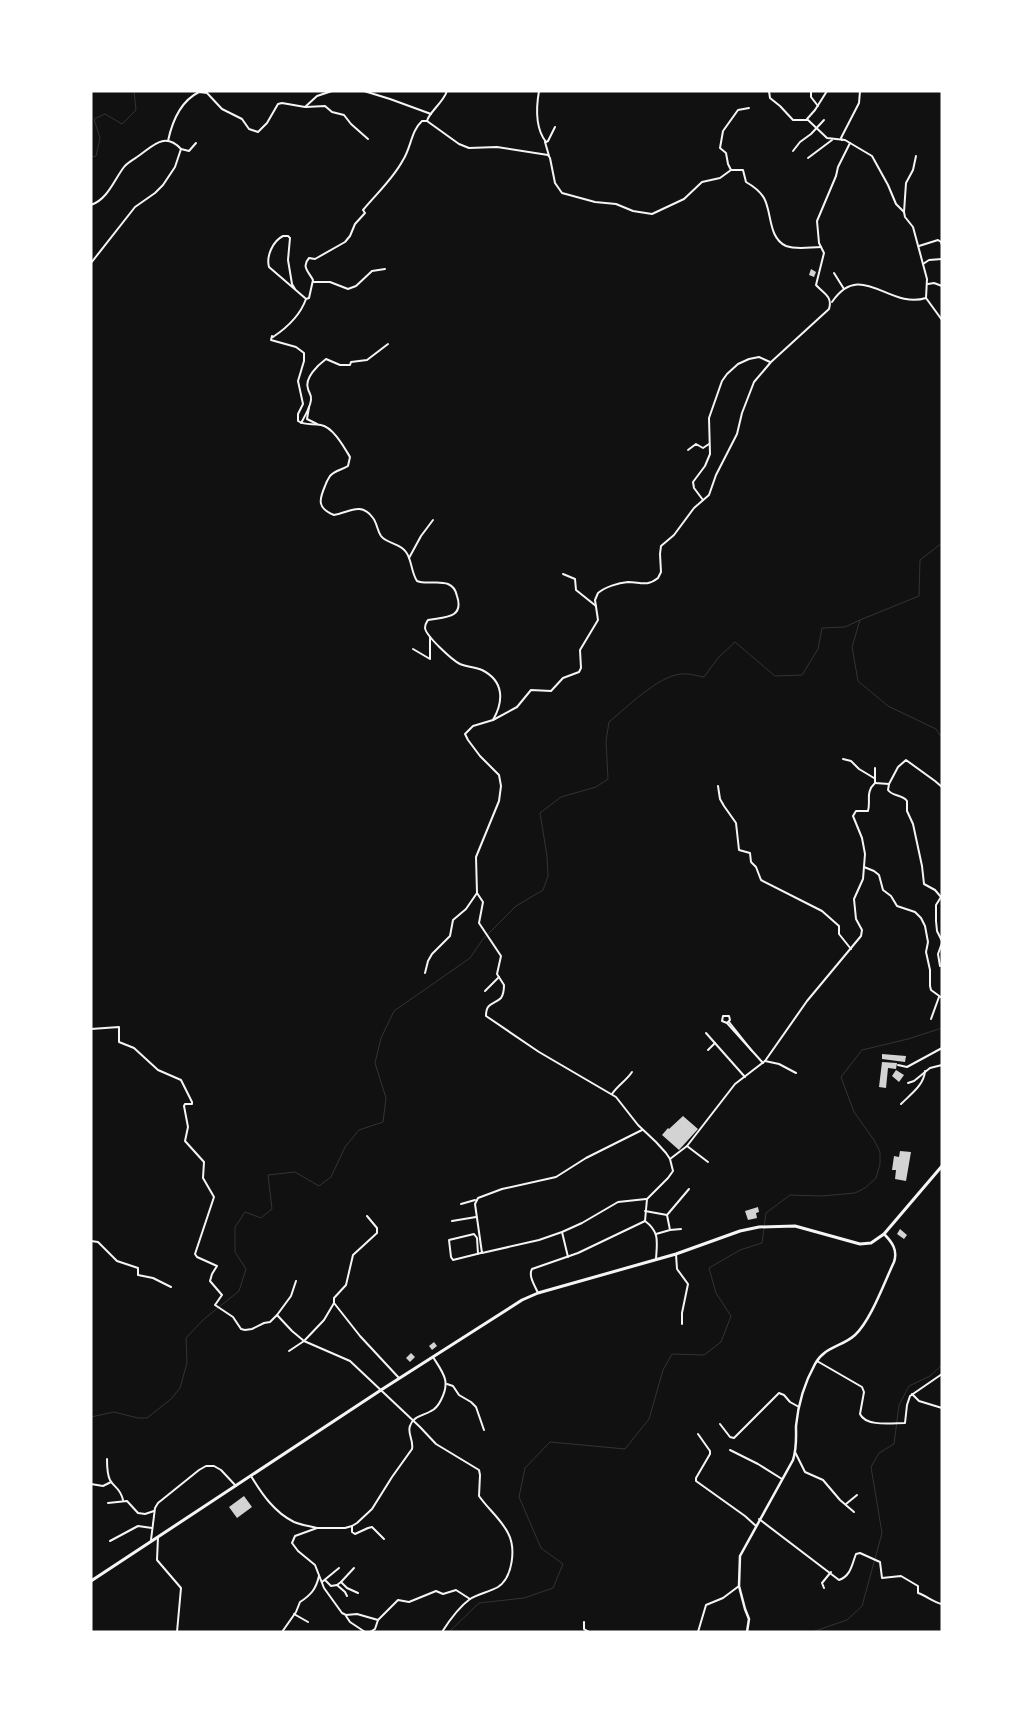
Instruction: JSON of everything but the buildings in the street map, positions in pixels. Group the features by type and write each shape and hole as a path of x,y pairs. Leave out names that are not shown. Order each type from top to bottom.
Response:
{"highway":[{"path":"91,1581 381,1390 522,1300 538,1293 676,1254 740,1231 759,1227 801,1227 860,1244 871,1243 884,1234 942,1166"}],"street":[{"path":"305,107 318,96 332,91"},
{"path":"364,91 431,114"},
{"path":"426,121 428,116 443,100 447,91"},
{"path":"539,91 537,116 539,130 545,142 555,183 562,193 595,202 616,204 633,211 652,214 682,201 702,182 720,178 731,170 743,170 746,182 764,198 770,221 780,242 791,247 821,247"},
{"path":"769,91 770,98 793,120 807,119 825,137 832,140 842,140 872,156 896,204 904,212"},
{"path":"811,91 811,97 818,106"},
{"path":"807,119 827,91"},
{"path":"842,140 844,129 859,103 860,91"},
{"path":"168,141 171,127 180,110 187,101 199,92 207,93 222,108 242,119 249,129 254,132 259,132 264,127 278,104 312,108 325,106 332,112 342,114 350,124 368,139"},
{"path":"731,170 726,153 720,148 723,132 738,110 749,108"},
{"path":"793,151 824,120"},
{"path":"319,424 308,425 301,423 297,418 303,401 298,381 304,353 296,347 273,341 271,338 296,318 308,298 313,282 305,269 306,261 309,258 315,260 344,242 350,236 355,224 365,213 363,210 399,168 408,152 418,125 422,121 426,121 459,144 469,148 497,147 549,156"},
{"path":"545,142 548,141 555,127"},
{"path":"808,158 832,140"},
{"path":"91,205 101,199 111,188 126,164 150,146 168,141 176,144 181,149 190,150 196,143"},
{"path":"831,303 828,297 816,285 824,254 819,243 817,220 838,167 850,144"},
{"path":"91,263 135,206 155,193 163,185 175,167 181,149"},
{"path":"916,156 913,170 906,184 904,212 905,217 913,227 919,246 928,284 926,298 942,320"},
{"path":"295,289 292,284 288,260 290,238 283,236 275,242 268,262 269,267 306,299"},
{"path":"919,246 938,240 942,245"},
{"path":"923,264 929,260 942,259"},
{"path":"313,282 330,282 348,289 356,286 372,271 385,270"},
{"path":"834,273 844,289"},
{"path":"928,284 934,283 942,286"},
{"path":"425,973 427,963 432,954 450,936 454,919 466,909 477,892 476,857 500,798 501,786 499,775 480,756 465,734 472,726 493,720 516,707 531,690 551,691 563,678 579,672 581,668 579,652 582,644 597,622 596,596 600,591 624,583 645,584 658,578 661,572 661,546 674,534 688,514 709,495 714,479 737,434 742,413 754,382 771,362 826,313 831,303 844,289 852,284 858,284 907,300 918,301 926,298"},
{"path":"388,344 367,360 351,362 350,365 340,365 324,360 307,381 307,388 311,394 307,419 331,429 350,459 346,468 336,471 328,478 320,498 322,505 334,515 353,509 369,514 382,537 403,548 409,558 417,581 448,584 454,588 458,598 457,610 451,616 426,622 425,630 457,662 484,671 494,681 501,697 493,720"},
{"path":"703,500 694,488 693,482 708,460 710,451 709,418 719,386 724,376 738,364 759,357 771,362"},
{"path":"301,423 311,402"},
{"path":"688,450 696,444 703,448 709,444"},
{"path":"409,558 432,520"},
{"path":"564,574 574,578 576,590 596,606"},
{"path":"413,649 430,659 430,637"},
{"path":"843,759 851,761 859,770 874,778"},
{"path":"940,966 938,954 942,942 937,931 936,906 941,899 934,889 924,884 913,824 907,811 907,801 888,790 898,767 906,760 942,787"},
{"path":"875,768 875,783"},
{"path":"875,783 889,784"},
{"path":"670,1159 687,1146 735,1084 764,1062 808,1001 863,932 856,918 854,899 862,884 866,861 864,846 853,816 856,811 868,812 868,793 875,783"},
{"path":"718,786 720,799 736,823 738,850 750,853 751,862 756,866 761,880 826,914 839,926 839,934 851,949"},
{"path":"864,867 879,875 883,890 891,896 897,906 915,912 924,926 928,942 926,952 930,970 930,986 931,990 940,997 932,1019"},
{"path":"477,892 483,900 479,921 501,956 498,972 504,985 502,995 488,1008 487,1018 539,1052 612,1094 619,1100 642,1130 656,1142 670,1159 673,1167 672,1174 647,1199 645,1221"},
{"path":"485,991 499,977"},
{"path":"728,1023 764,1062 779,1064 796,1072"},
{"path":"91,1029 119,1027 119,1042 134,1048 158,1070 181,1080 192,1102 192,1104 185,1104 184,1106 188,1127 185,1142 204,1162 203,1180 214,1196 195,1254 218,1266 210,1280 222,1295 215,1305 232,1316 240,1327 245,1330 252,1329 270,1322 277,1315 291,1296 296,1281"},
{"path":"706,1033 745,1077"},
{"path":"708,1050 715,1043"},
{"path":"898,1065 907,1067 942,1048"},
{"path":"908,1083 914,1081 925,1071 942,1065"},
{"path":"901,1104 920,1085 925,1071"},
{"path":"612,1094 621,1083 627,1080 632,1072"},
{"path":"461,1204 502,1189 556,1177 611,1145 642,1130"},
{"path":"687,1146 708,1162"},
{"path":"667,1215 689,1190"},
{"path":"476,1199 482,1253"},
{"path":"478,1254 477,1238 474,1234 449,1240 451,1257 454,1260 539,1240 582,1224 615,1203 647,1199"},
{"path":"645,1211 667,1215"},
{"path":"667,1215 670,1230"},
{"path":"289,1351 304,1341 326,1318 334,1304 334,1298 346,1285 353,1255 377,1233 377,1228 367,1216"},
{"path":"452,1221 477,1217"},
{"path":"645,1221 656,1234 656,1259"},
{"path":"538,1293 531,1276 531,1270 568,1257 645,1221"},
{"path":"656,1234 681,1229"},
{"path":"562,1232 568,1257"},
{"path":"747,1632 749,1619 738,1586 740,1556 792,1462 795,1452 799,1407 808,1379 817,1361 833,1347 854,1336 871,1313 896,1258 894,1247 884,1234"},
{"path":"91,1241 98,1242 117,1262 138,1268 138,1275 154,1278 171,1287"},
{"path":"676,1254 677,1270 688,1284 682,1313 682,1324"},
{"path":"334,1304 399,1379"},
{"path":"277,1315 304,1341 348,1360 440,1448 478,1469 480,1475 479,1496 510,1536 511,1562 506,1578 498,1587 470,1599 442,1632"},
{"path":"354,1568 341,1582 331,1586 324,1581 315,1565 298,1551 292,1543 295,1536 317,1528 352,1526 372,1509 412,1450 413,1445 409,1428 412,1420 436,1408 442,1398 447,1384 433,1357"},
{"path":"817,1361 862,1387 864,1392 860,1412 864,1420 870,1423 906,1423 909,1397 942,1374"},
{"path":"447,1384 452,1386 476,1407 484,1430"},
{"path":"720,1424 730,1437 734,1438 779,1393 799,1407"},
{"path":"912,1394 918,1400 942,1408"},
{"path":"698,1434 710,1451 710,1454 696,1478 697,1482 756,1526"},
{"path":"730,1450 782,1479"},
{"path":"795,1452 805,1472 824,1480 840,1500 854,1512"},
{"path":"107,1459 108,1475 111,1482 120,1490 123,1500"},
{"path":"151,1542 154,1512 158,1503 206,1466 214,1466 222,1470 236,1486"},
{"path":"251,1476 266,1499 278,1511 295,1522 317,1528"},
{"path":"91,1484 103,1486 111,1482"},
{"path":"846,1504 857,1495"},
{"path":"108,1503 118,1503 123,1500 128,1501 139,1514 154,1512"},
{"path":"759,1519 840,1580 851,1570 857,1553 880,1562 882,1578 902,1576 918,1587 918,1593 926,1595 942,1604"},
{"path":"110,1541 138,1526 152,1528"},
{"path":"352,1526 352,1532 355,1534 372,1527 384,1539"},
{"path":"158,1537 156,1559 182,1588 177,1632"},
{"path":"324,1581 339,1568"},
{"path":"824,1588 822,1583 830,1572"},
{"path":"282,1632 300,1602 313,1591 319,1574"},
{"path":"324,1581 325,1590 350,1622 365,1632"},
{"path":"341,1582 347,1588 358,1593"},
{"path":"337,1585 347,1596"},
{"path":"698,1632 706,1605 724,1598 738,1586"},
{"path":"370,1632 375,1630 378,1620 398,1600 409,1602 432,1592 437,1591 442,1594 456,1590 470,1599"},
{"path":"294,1614 308,1622"},
{"path":"346,1615 357,1614 378,1620"},
{"path":"584,1622 584,1629 588,1632"}],"waterway":[{"path":"91,157 96,156 100,138 94,119 105,114 122,124 136,110 134,91"},
{"path":"942,543 920,560 919,596 860,620 852,647 858,681 888,706 936,729 942,738"},
{"path":"91,1417 114,1412 138,1418 147,1418 171,1399 180,1388 187,1363 186,1338 204,1319 239,1291 246,1269 235,1252 235,1227 245,1212 261,1218 272,1209 268,1175 295,1172 319,1186 331,1177 345,1147 359,1130 383,1122 386,1098 375,1063 381,1038 394,1011 470,958 483,939 516,906 543,890 548,876 547,856 540,813 561,797 596,787 608,779 606,741 609,722 662,680 681,674 704,677 718,658 735,642 775,676 802,675 818,649 822,628 845,627 860,620"},
{"path":"449,1632 479,1603 524,1598 553,1588 563,1564 541,1548 519,1497 525,1468 550,1442 625,1449 649,1419 663,1370 672,1354 704,1355 721,1342 731,1316 716,1293 709,1268 740,1250 762,1243 766,1213 790,1195 822,1196 855,1193 865,1188 876,1178 880,1164 880,1152 874,1140 854,1112 841,1077 862,1050 908,1039 942,1028"},
{"path":"812,1632 847,1620 862,1606 882,1533 871,1467 879,1453 894,1444 899,1405 909,1386 930,1376 942,1365"}]}
